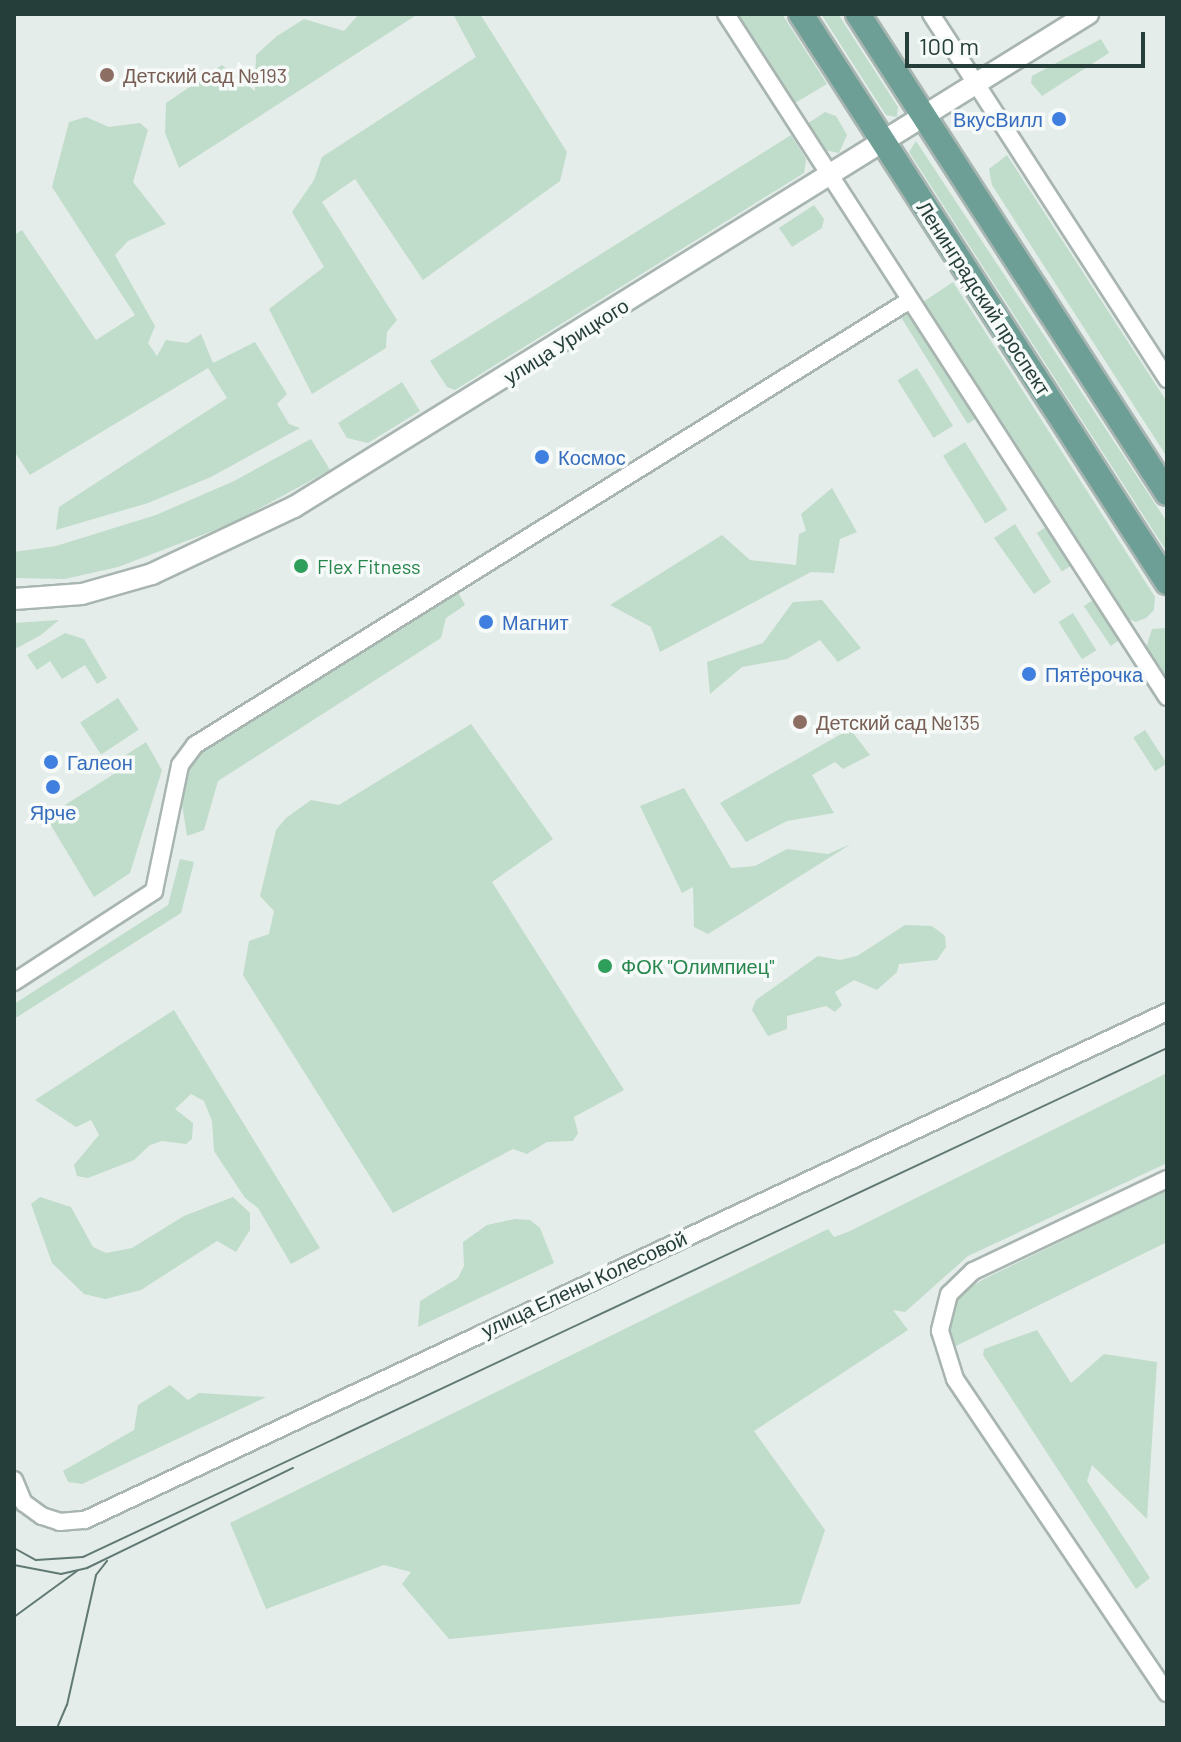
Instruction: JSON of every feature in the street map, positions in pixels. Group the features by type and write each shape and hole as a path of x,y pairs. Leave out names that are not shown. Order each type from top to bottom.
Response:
{"main road":[{"name":"Ленинградский проспект","path":"801,14 1167,582"},
{"path":"858,14 1167,493"}],"street":[{"path":"726,14 1167,697"},
{"path":"931,14 1167,379"},
{"name":"улица Урицкого","path":"14,599 82,594 152,574 236,538 417,435 1088,14"},
{"path":"14,982 154,891 180,765 195,745 910,300"},
{"name":"улица Елены Колесовой","path":"14,1480 24,1503 42,1516 60,1522 85,1520 1167,1012"},
{"path":"1167,1179 973,1271 949,1294 940,1331 955,1379 1167,1693"}],"green space":[{"path":"359,14 418,14 179,168 165,133 166,103 222,65 255,91 256,55 277,36 304,19 344,31"},
{"path":"453,14 480,14 567,152 560,181 423,280 355,179 322,202 397,320 387,332 386,348 312,394 269,309 324,267 292,212 314,180 322,157 476,57"},
{"path":"738,14 782,14 827,84 795,103"},
{"path":"821,14 838,14 898,107 897,117 886,115"},
{"path":"1101,39 1109,53 1042,96 1031,83 1032,76"},
{"path":"825,112 836,116 847,135 839,153 824,150 807,124"},
{"path":"86,117 109,127 140,123 148,130 133,182 166,224 128,241 115,255 155,326 148,343 157,356 166,340 187,343 201,334 213,363 255,342 287,394 277,404 289,424 300,428 211,477 148,503 56,530 59,507 227,398 208,368 30,475 14,451 14,235 22,230 96,340 135,315 52,187 69,122"},
{"path":"791,135 806,159 804,173 455,390 447,387 430,361"},
{"path":"916,141 1167,522 1167,552 909,152"},
{"path":"1007,155 1167,402 1167,457 992,185 989,169"},
{"path":"814,205 824,219 822,228 792,247 779,228"},
{"path":"953,282 1155,597 1154,610 1146,618 1136,622 1124,617 923,302"},
{"path":"909,313 975,419 968,424 901,318"},
{"path":"917,368 953,426 934,438 897,380"},
{"path":"402,382 420,411 368,443 347,438 338,423"},
{"path":"311,439 330,470 231,524 118,567 65,579 14,578 14,552 56,546 156,515 234,481"},
{"path":"965,442 1007,510 985,524 943,456"},
{"path":"832,488 857,532 840,539 834,573 811,572 660,652 651,627 610,605 722,535 750,560 796,565 799,534 806,531 801,514"},
{"path":"1015,524 1051,582 1034,594 994,538"},
{"path":"1046,527 1071,566 1062,572 1037,533"},
{"path":"458,592 465,605 446,618 441,638 218,781 204,830 187,836 182,804 189,767 202,751"},
{"path":"822,600 861,648 838,662 820,640 787,659 742,667 710,694 707,662 763,643 793,602"},
{"path":"1093,600 1120,640 1111,646 1084,606"},
{"path":"1073,613 1096,650 1082,659 1059,622"},
{"path":"59,620 41,635 17,648 14,644 14,623"},
{"path":"1167,628 1167,685 1145,651 1152,629"},
{"path":"65,633 84,639 107,678 97,684 85,665 62,679 50,661 37,670 27,655"},
{"path":"118,698 139,730 101,754 80,723"},
{"path":"471,724 553,839 492,882 624,1090 574,1117 578,1133 573,1141 547,1142 527,1154 513,1149 393,1213 243,975 249,941 269,934 274,911 260,896 276,830 286,818 311,800 339,805"},
{"path":"850,729 870,755 843,769 835,762 812,775 834,813 787,821 746,842 720,803"},
{"path":"1145,730 1167,764 1155,771 1133,738"},
{"path":"146,742 162,770 130,873 94,897 46,817 117,772 112,764"},
{"path":"684,788 731,868 755,866 787,849 828,854 851,844 708,934 694,927 693,887 682,893 640,806"},
{"path":"180,859 194,862 181,913 14,1019 14,1004 168,905"},
{"path":"905,925 932,926 945,936 946,947 937,960 899,964 897,972 877,990 854,980 835,992 842,1005 835,1012 826,1006 787,1016 787,1029 768,1036 752,1010 756,1000 818,956 840,960 857,956"},
{"path":"174,1010 320,1248 291,1264 258,1208 245,1198 214,1151 212,1121 204,1101 191,1094 175,1109 193,1123 192,1139 186,1144 162,1141 150,1145 134,1160 88,1178 77,1176 74,1165 99,1135 91,1120 76,1127 35,1100"},
{"path":"1167,1073 1167,1163 968,1256 905,1312 893,1310 908,1330 754,1431 825,1530 800,1604 449,1639 402,1584 411,1572 384,1565 266,1609 230,1523 828,1229 834,1237 848,1232"},
{"path":"1167,1190 1167,1242 950,1349 950,1316 958,1296 982,1280"},
{"path":"40,1197 71,1207 93,1247 106,1253 132,1248 184,1216 233,1197 250,1213 250,1230 236,1252 217,1241 141,1290 105,1299 84,1294 52,1263 31,1204"},
{"path":"515,1219 530,1220 540,1228 554,1263 418,1327 420,1301 458,1278 464,1266 463,1242 487,1225"},
{"path":"1037,1330 1071,1383 1104,1354 1157,1362 1147,1519 1092,1465 1087,1481 1150,1578 1136,1589 983,1355 984,1349"},
{"path":"170,1385 188,1400 199,1393 266,1397 82,1484 68,1482 63,1471 134,1430 138,1405"}],"tram line":[{"path":"14,1548 36,1560 83,1557 1167,1048"},
{"path":"14,1565 61,1574 87,1568 293,1468"},
{"path":"57,1728 67,1705 96,1575 107,1561"},
{"path":"14,1617 77,1571"}],"place":[{"name":"Детский сад №193","path":"107,75"},
{"name":"ВкусВилл","path":"1059,119"},
{"name":"Космос","path":"542,457"},
{"name":"Flex Fitness","path":"301,566"},
{"name":"Магнит","path":"486,622"},
{"name":"Пятёрочка","path":"1029,674"},
{"name":"Детский сад №135","path":"800,722"},
{"name":"Галеон","path":"51,762"},
{"name":"Ярче","path":"53,787"},
{"name":"ФОК \"Олимпиец\"","path":"605,966"}]}
